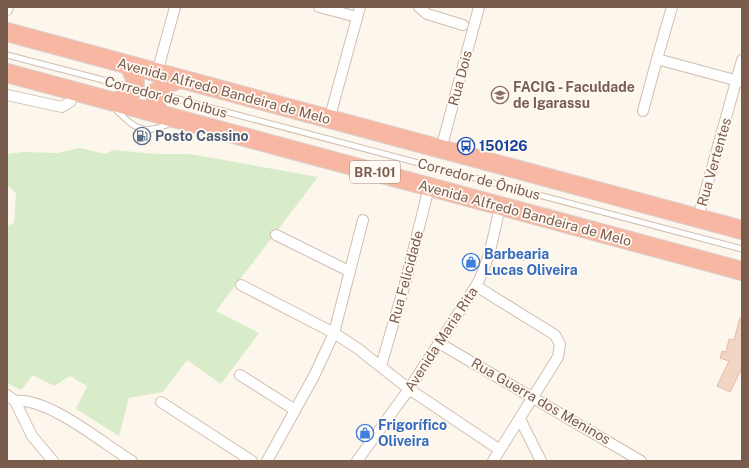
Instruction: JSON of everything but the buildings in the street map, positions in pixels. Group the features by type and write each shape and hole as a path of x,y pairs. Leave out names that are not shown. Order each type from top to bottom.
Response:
{"highway":[{"name":"Avenida Alfredo Bandeira de Melo","path":"7,32 329,120 742,230"},
{"path":"128,65 136,83 145,91 161,114"},
{"name":"Avenida Alfredo Bandeira de Melo","path":"7,73 742,271"},
{"path":"111,101 164,86 180,79"}],"street":[{"path":"157,73 175,7"},
{"path":"319,7 358,12 329,120"},
{"path":"419,7 427,14 463,24"},
{"name":"Rua Dois","path":"441,149 479,7"},
{"path":"643,111 672,7"},
{"path":"657,59 739,81"},
{"name":"Rua Vertentes","path":"698,218 739,81 742,60"},
{"path":"7,95 62,107 70,102 75,92"},
{"name":"Rua Felicidade","path":"381,366 406,280 429,187"},
{"name":"Avenida Maria Rita","path":"357,461 409,389 476,286 483,273 492,244 500,206"},
{"path":"267,461 314,376 334,333 348,271 363,220"},
{"path":"276,235 348,271"},
{"path":"241,285 334,333 381,366 409,389 500,450"},
{"path":"476,286 549,331 559,340 560,346 558,357 532,396 520,419 493,461"},
{"name":"Rua Guerra dos Meninos","path":"439,343 641,461"},
{"path":"240,375 295,410"},
{"path":"11,398 26,400 46,407 81,427 130,460"},
{"path":"11,398 32,436 53,461"},
{"path":"161,402 252,461"},
{"path":"520,419 541,461"}],"lane":[{"name":"Corredor de Ônibus","path":"7,56 742,249"},
{"path":"111,101 127,120 144,130 157,129 179,119"}],"green space":[{"path":"80,148 105,154 113,150 157,154 190,154 318,177 216,311 259,333 221,384 187,360 163,392 129,398 119,436 76,409 87,386 70,376 54,386 33,375 21,390 7,383 7,226 14,223 16,193 7,185 7,154 23,152 57,153"}],"place":[{"name":"FACIG - Faculdade de Igarassu","path":"500,95"},
{"name":"Posto Cassino","path":"142,136"},
{"name":"150126","path":"466,146"},
{"name":"Barbearia Lucas Oliveira","path":"471,262"},
{"name":"Frigorífico Oliveira","path":"365,433"}]}
